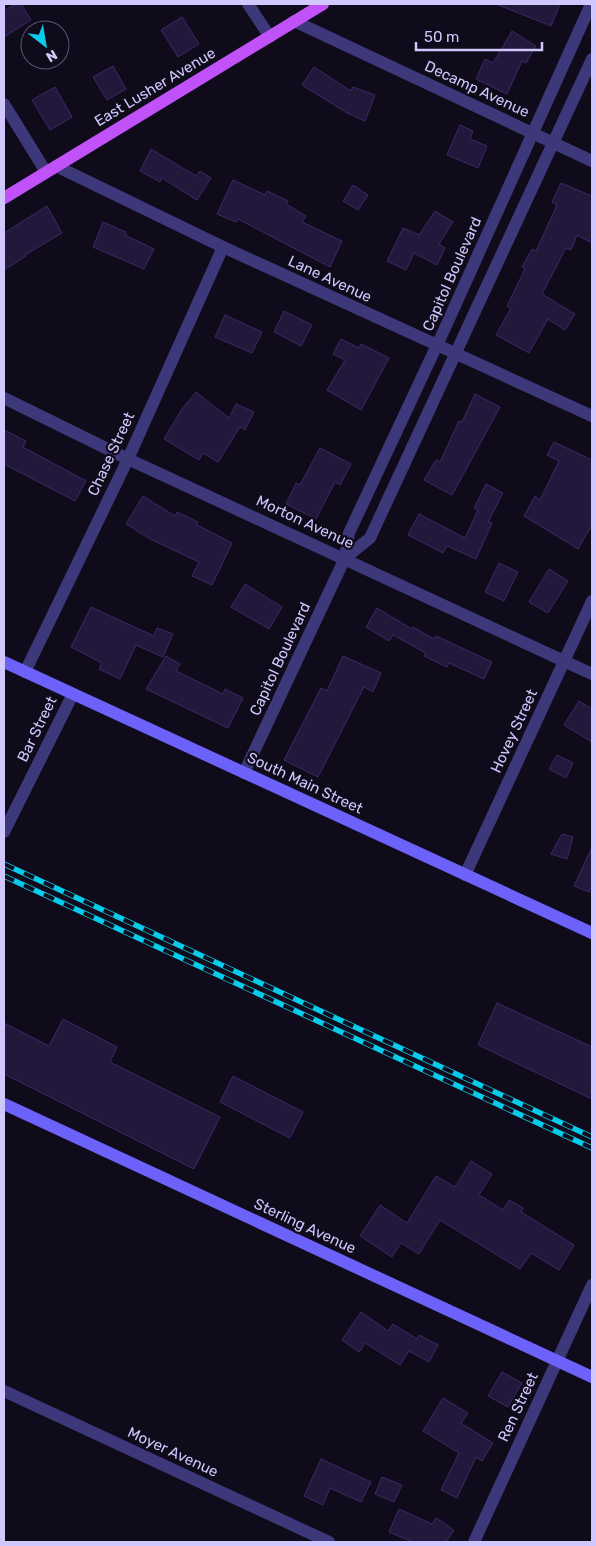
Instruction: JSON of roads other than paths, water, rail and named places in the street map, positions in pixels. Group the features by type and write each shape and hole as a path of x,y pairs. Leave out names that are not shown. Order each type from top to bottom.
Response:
{"main road":[{"name":"East Lusher Avenue","path":"4,198 323,4"},
{"name":"South Main Street","path":"4,662 592,933"},
{"name":"Sterling Avenue","path":"4,1104 592,1377"}],"street":[{"path":"248,4 270,37"},
{"name":"Capitol Boulevard","path":"244,773 345,558 349,533 437,346 591,4"},
{"name":"Decamp Avenue","path":"294,21 592,160"},
{"name":"Capitol Boulevard","path":"345,558 370,538 592,59"},
{"path":"4,104 51,169"},
{"name":"Lane Avenue","path":"51,169 592,416"},
{"name":"Chase Street","path":"25,672 128,459 223,248"},
{"name":"Morton Avenue","path":"4,398 128,459 592,674"},
{"name":"Hovey Street","path":"465,875 592,601"},
{"name":"Bar Street","path":"4,832 73,694"},
{"name":"Ren Street","path":"474,1542 592,1285"},
{"name":"Moyer Avenue","path":"4,1391 329,1542"}],"railway":[{"path":"4,864 592,1137"},
{"path":"4,876 592,1148"}]}
